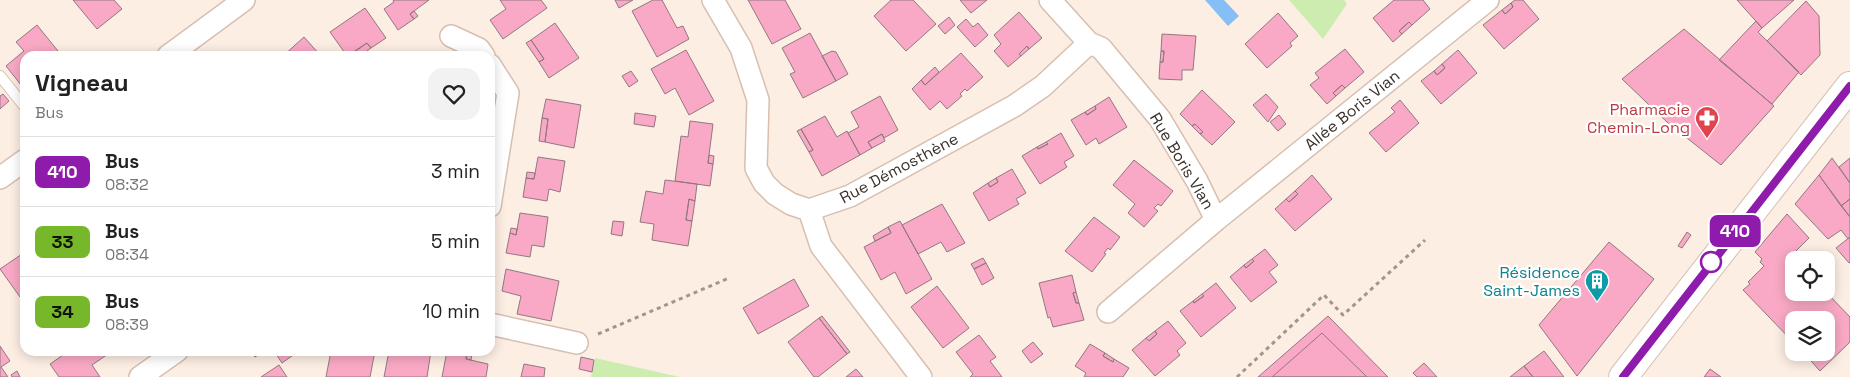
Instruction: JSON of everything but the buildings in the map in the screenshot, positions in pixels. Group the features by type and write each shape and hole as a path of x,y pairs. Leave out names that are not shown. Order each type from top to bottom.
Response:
{"main road":[{"path":"1622,377 1850,86"}],"street":[{"path":"175,51 244,0"},
{"path":"713,0 741,48 758,100 756,168 764,183 775,194 791,204 809,210 821,246 921,377"},
{"name":"Rue Boris Vian","path":"1050,0 1089,43 1101,48 1160,119 1197,181 1216,220 1108,312"},
{"name":"Allée Boris Vian","path":"1216,220 1488,0"},
{"path":"451,36 480,51"},
{"name":"Rue Démosthène","path":"809,210 850,196 1014,106 1042,86 1089,43"},
{"path":"495,73 508,93 495,175"},
{"path":"0,178 20,164"},
{"path":"495,325 577,342"},
{"path":"140,377 169,356"}],"lane":[{"path":"0,76 20,101"}],"path":[{"path":"1236,377 1324,296 1343,315 1425,240"},
{"path":"577,342 728,278"}],"green space":[{"path":"1289,0 1344,0 1347,4 1323,39"},
{"path":"595,358 680,377 591,377"}],"water":[{"path":"1205,0 1224,0 1239,16 1228,26"}],"bus line":[{"name":"410","path":"1623,377 1850,86"}],"place":[{"name":"Pharmacie Chemin-Long","path":"1707,139"},
{"name":"Résidence Saint-James","path":"1597,302"}]}
